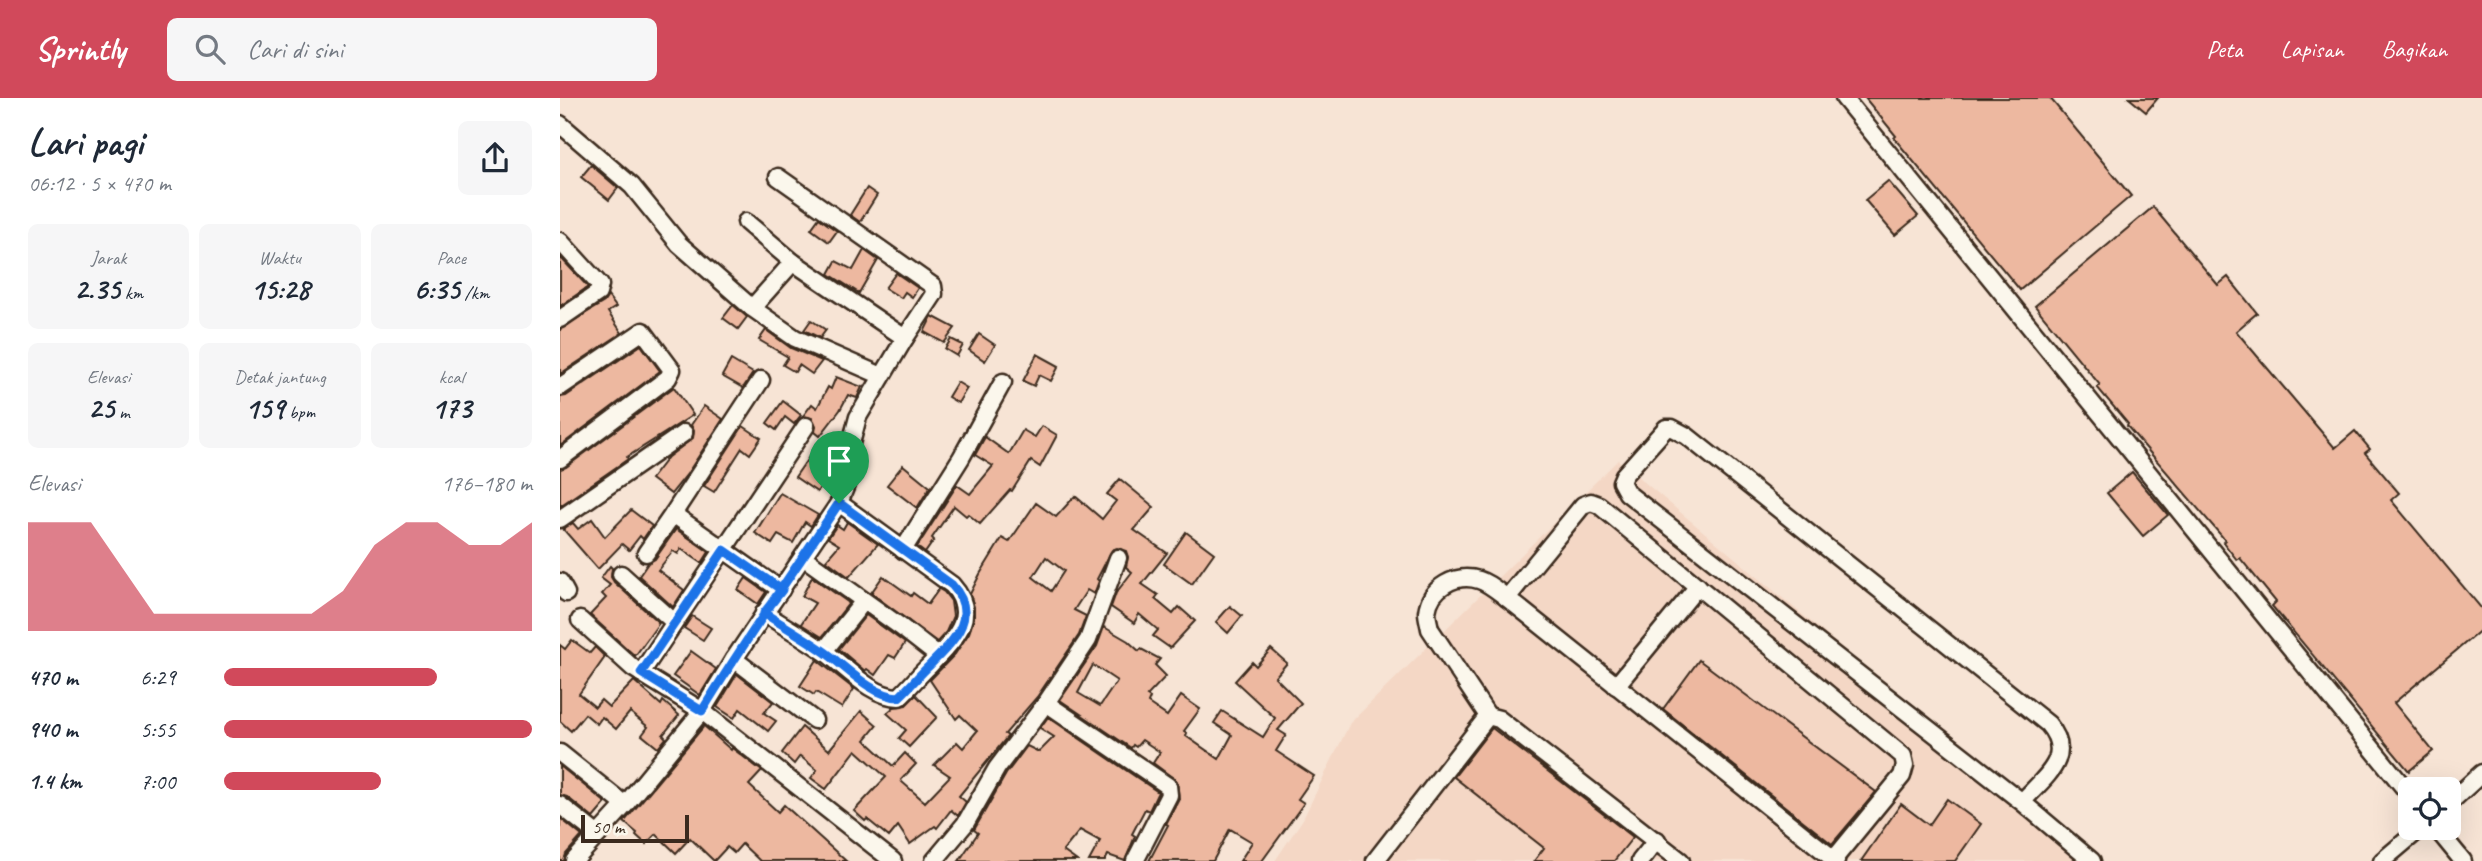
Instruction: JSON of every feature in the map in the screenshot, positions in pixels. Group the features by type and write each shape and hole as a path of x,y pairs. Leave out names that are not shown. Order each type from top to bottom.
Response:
{"street":[{"path":"1844,98 2398,780"},
{"path":"560,124 632,186 679,244 752,308 795,338 878,374"},
{"path":"574,861 625,805 702,711 764,613 839,503 850,475 849,451 858,417 878,374 934,295 935,289 778,177"},
{"path":"746,222 793,262 905,338"},
{"path":"560,241 600,285 598,293 560,319"},
{"path":"752,308 793,262"},
{"path":"560,387 643,331 672,370 670,375 560,459"},
{"path":"646,553 761,380"},
{"path":"903,550 961,458 1003,383"},
{"path":"641,673 806,426"},
{"path":"2022,802 2059,757 2061,744 2048,723 1687,436 1672,428 1666,428 1624,475 1621,482 1627,493 2022,802 2092,861"},
{"path":"560,519 684,433"},
{"path":"1507,598 1583,505 1591,502 1599,505 1903,756 1905,765 1902,776 1835,860 1507,598 1481,580 1464,577 1442,585 1433,596 1427,612 1430,629 1488,716 1499,719 1681,861"},
{"path":"764,613 824,651 869,685 892,697 899,697 956,638 964,616 960,593 839,503"},
{"path":"673,514 782,590"},
{"path":"803,557 938,656"},
{"path":"934,861 965,824 997,768 1046,703 1088,640 1118,558"},
{"path":"621,574 674,622"},
{"path":"1616,685 1698,586"},
{"path":"824,651 864,601"},
{"path":"580,620 641,673 702,711 893,861"},
{"path":"734,659 814,720"},
{"path":"1046,703 1168,786 1169,795 1135,861"},
{"path":"1375,861 1488,716"},
{"path":"560,753 625,805"},
{"path":"2461,792 2482,773"},
{"path":"560,805 598,835"},
{"path":"1640,861 1657,840"},
{"path":"2382,861 2407,840"},
{"path":"2446,840 2463,861"}],"shaded area":[{"path":"1618,460 2096,861 1275,861 1303,819 1350,723"}],"building":[{"path":"1865,98 2050,98 2131,196 2020,290 1894,138 1896,136"},
{"path":"2129,98 2158,98 2146,112"},
{"path":"591,165 618,188 609,200 581,177"},
{"path":"1888,181 1918,216 1895,235 1865,200"},
{"path":"867,188 877,195 860,222 850,215"},
{"path":"2153,207 2218,285 2228,277 2257,313 2236,331 2335,448 2355,431 2370,449 2365,453 2399,493 2391,500 2482,609 2482,629 2394,703 2433,751 2409,771 2272,606 2276,602 2240,558 2237,560 2223,542 2225,540 2127,426 2097,387 2100,385 2035,306"},
{"path":"819,218 837,231 829,242 811,229"},
{"path":"864,250 878,260 859,293 829,274 836,261 853,270"},
{"path":"560,257 588,287 560,306"},
{"path":"896,273 918,288 912,297 905,292 901,298 885,288"},
{"path":"608,296 616,307 608,312 622,333 560,374 560,329 604,302"},
{"path":"733,305 747,317 738,329 723,318"},
{"path":"932,316 955,328 944,343 924,332"},
{"path":"811,320 826,330 820,338 804,330"},
{"path":"766,330 791,348 822,361 812,374 799,365 795,372 783,365 788,357 759,340"},
{"path":"979,334 995,345 985,361 969,350"},
{"path":"951,339 963,345 957,356 945,349"},
{"path":"641,345 660,371 560,446 560,397 566,396"},
{"path":"1037,354 1059,366 1051,381 1039,375 1034,386 1023,381"},
{"path":"731,360 753,373 743,388 722,376"},
{"path":"836,377 862,387 857,398 848,395 820,436 815,432 816,426 812,418 803,416 812,404 817,408"},
{"path":"957,382 967,388 958,403 948,397"},
{"path":"674,387 693,415 627,457 628,459 560,506 560,469"},
{"path":"783,401 801,415 794,424 785,417 776,430 767,423"},
{"path":"704,406 723,419 671,494 651,479 668,457 693,438 691,425"},
{"path":"743,426 761,438 750,454 742,448 714,492 704,486"},
{"path":"1042,426 1057,435 1040,467 1031,461 1012,491 1010,490 980,524 954,506 925,553 917,547 957,485 970,494 993,466 975,455 985,437 1009,454 1023,430 1035,437"},
{"path":"820,441 839,453 839,466 833,475 830,473 817,492 795,477"},
{"path":"903,465 930,487 917,508 887,485"},
{"path":"2132,472 2168,515 2143,536 2107,493"},
{"path":"1120,479 1154,507 1134,530 1167,553 1142,584 1158,595 1155,599 1173,614 1179,607 1195,621 1170,648 1153,636 1158,630 1139,614 1134,623 1111,607 1116,593 1132,572 1126,567 1126,551 1117,548 1112,550 1097,579 1099,581 1094,594 1087,590 1074,610 1086,616 1079,635 1037,697 1005,734 1008,736 959,796 966,802 958,816 951,810 937,828 935,826 910,844 898,826 889,837 854,811 886,777 856,750 826,789 811,778 817,770 800,756 794,764 782,753 802,727 829,750 861,711 877,725 865,740 893,766 905,753 916,764 901,780 925,802 950,776 934,765 957,742 963,748 977,731 960,715 956,719 930,680 955,654 969,633 974,618 970,594 980,574 1002,538 1009,542 1036,503 1056,517 1075,496 1102,519 1116,501 1107,494","holes":["1046,557 1064,571 1051,591 1033,577"]},
{"path":"780,493 818,515 811,526 805,522 793,543 778,535 772,544 755,533"},
{"path":"631,510 652,526 643,539 640,536 629,550 622,544 598,569 563,529 573,523 578,529 592,519 605,537"},
{"path":"847,522 878,544 849,577 826,560 839,545 828,538 837,525 843,529"},
{"path":"676,529 709,552 702,563 681,549 678,554 673,551 658,570 684,590 673,607 639,576"},
{"path":"1186,532 1214,553 1192,584 1164,564"},
{"path":"610,566 614,582 659,623 635,656 590,615 606,598 602,594 610,585 601,578"},
{"path":"883,576 911,596 913,593 928,604 939,589 944,592 951,601 953,616 946,632 937,642 871,593"},
{"path":"812,577 849,603 822,637 801,624 815,603 802,596"},
{"path":"746,578 766,592 758,604 738,590"},
{"path":"1230,606 1242,616 1228,633 1216,622"},
{"path":"866,615 905,643 895,658 889,655 875,675 867,669 865,671 839,649"},
{"path":"692,616 711,628 703,640 684,628"},
{"path":"1104,627 1139,651 1141,649 1160,659 1155,665 1166,676 1147,696 1150,698 1148,703 1167,716 1181,696 1200,709 1184,731 1186,736 1219,759 1232,735 1214,723 1222,711 1263,737 1275,718 1235,681 1252,662 1256,666 1271,649 1287,663 1275,677 1301,703 1278,730 1286,735 1276,751 1314,776 1298,799 1304,803 1262,861 1240,861 1252,842 1230,829 1213,861 1149,861 1179,799 1177,781 1153,763 1160,752 1142,740 1136,747 1133,745 1131,748 1060,700 1097,646","holes":["1093,665 1117,681 1100,706 1078,693"]},
{"path":"572,640 590,653 595,647 605,657 579,694 595,707 601,700 609,707 634,681 661,705 663,701 679,715 663,735 666,738 658,748 642,735 648,727 630,712 616,729 602,717 597,724 585,714 571,731 560,721 560,645 565,649"},
{"path":"691,651 716,669 700,695 673,676"},
{"path":"817,660 854,689 842,708 816,692 814,695 800,686"},
{"path":"1699,660 1876,792 1832,844 1663,709"},
{"path":"737,674 773,702 764,713 776,721 768,731 740,709 734,718 717,707"},
{"path":"916,695 937,717 909,747 899,738 906,730 887,713 894,707 906,705"},
{"path":"1048,717 1158,792 1149,811 1145,809 1132,834 1135,836 1125,861 1108,855 1105,861 1089,861 1100,841 1080,830 1063,851 1077,861 959,861 978,833 974,830 1006,774 1027,746 1039,752 1054,737 1040,728"},
{"path":"704,726 731,750 732,748 762,771 749,785 778,812 784,805 846,861 760,861 742,844 734,853 727,847 714,861 690,838 676,853 656,834 646,844 636,835 624,822"},
{"path":"1492,728 1633,837 1614,861 1534,861 1544,848 1454,777"},
{"path":"560,766 606,803 593,818 567,797 560,795"},
{"path":"1947,799 1981,824 1955,861 1861,861 1901,804 1929,825"},
{"path":"560,818 582,836 566,854 564,861 560,861"}],"route":[{"path":"839,503 782,590 764,613 702,711 641,673 724,550 782,590 764,613 824,651 869,685 884,694 899,697 956,638 964,616 964,605 960,593 952,585 839,503"}]}
